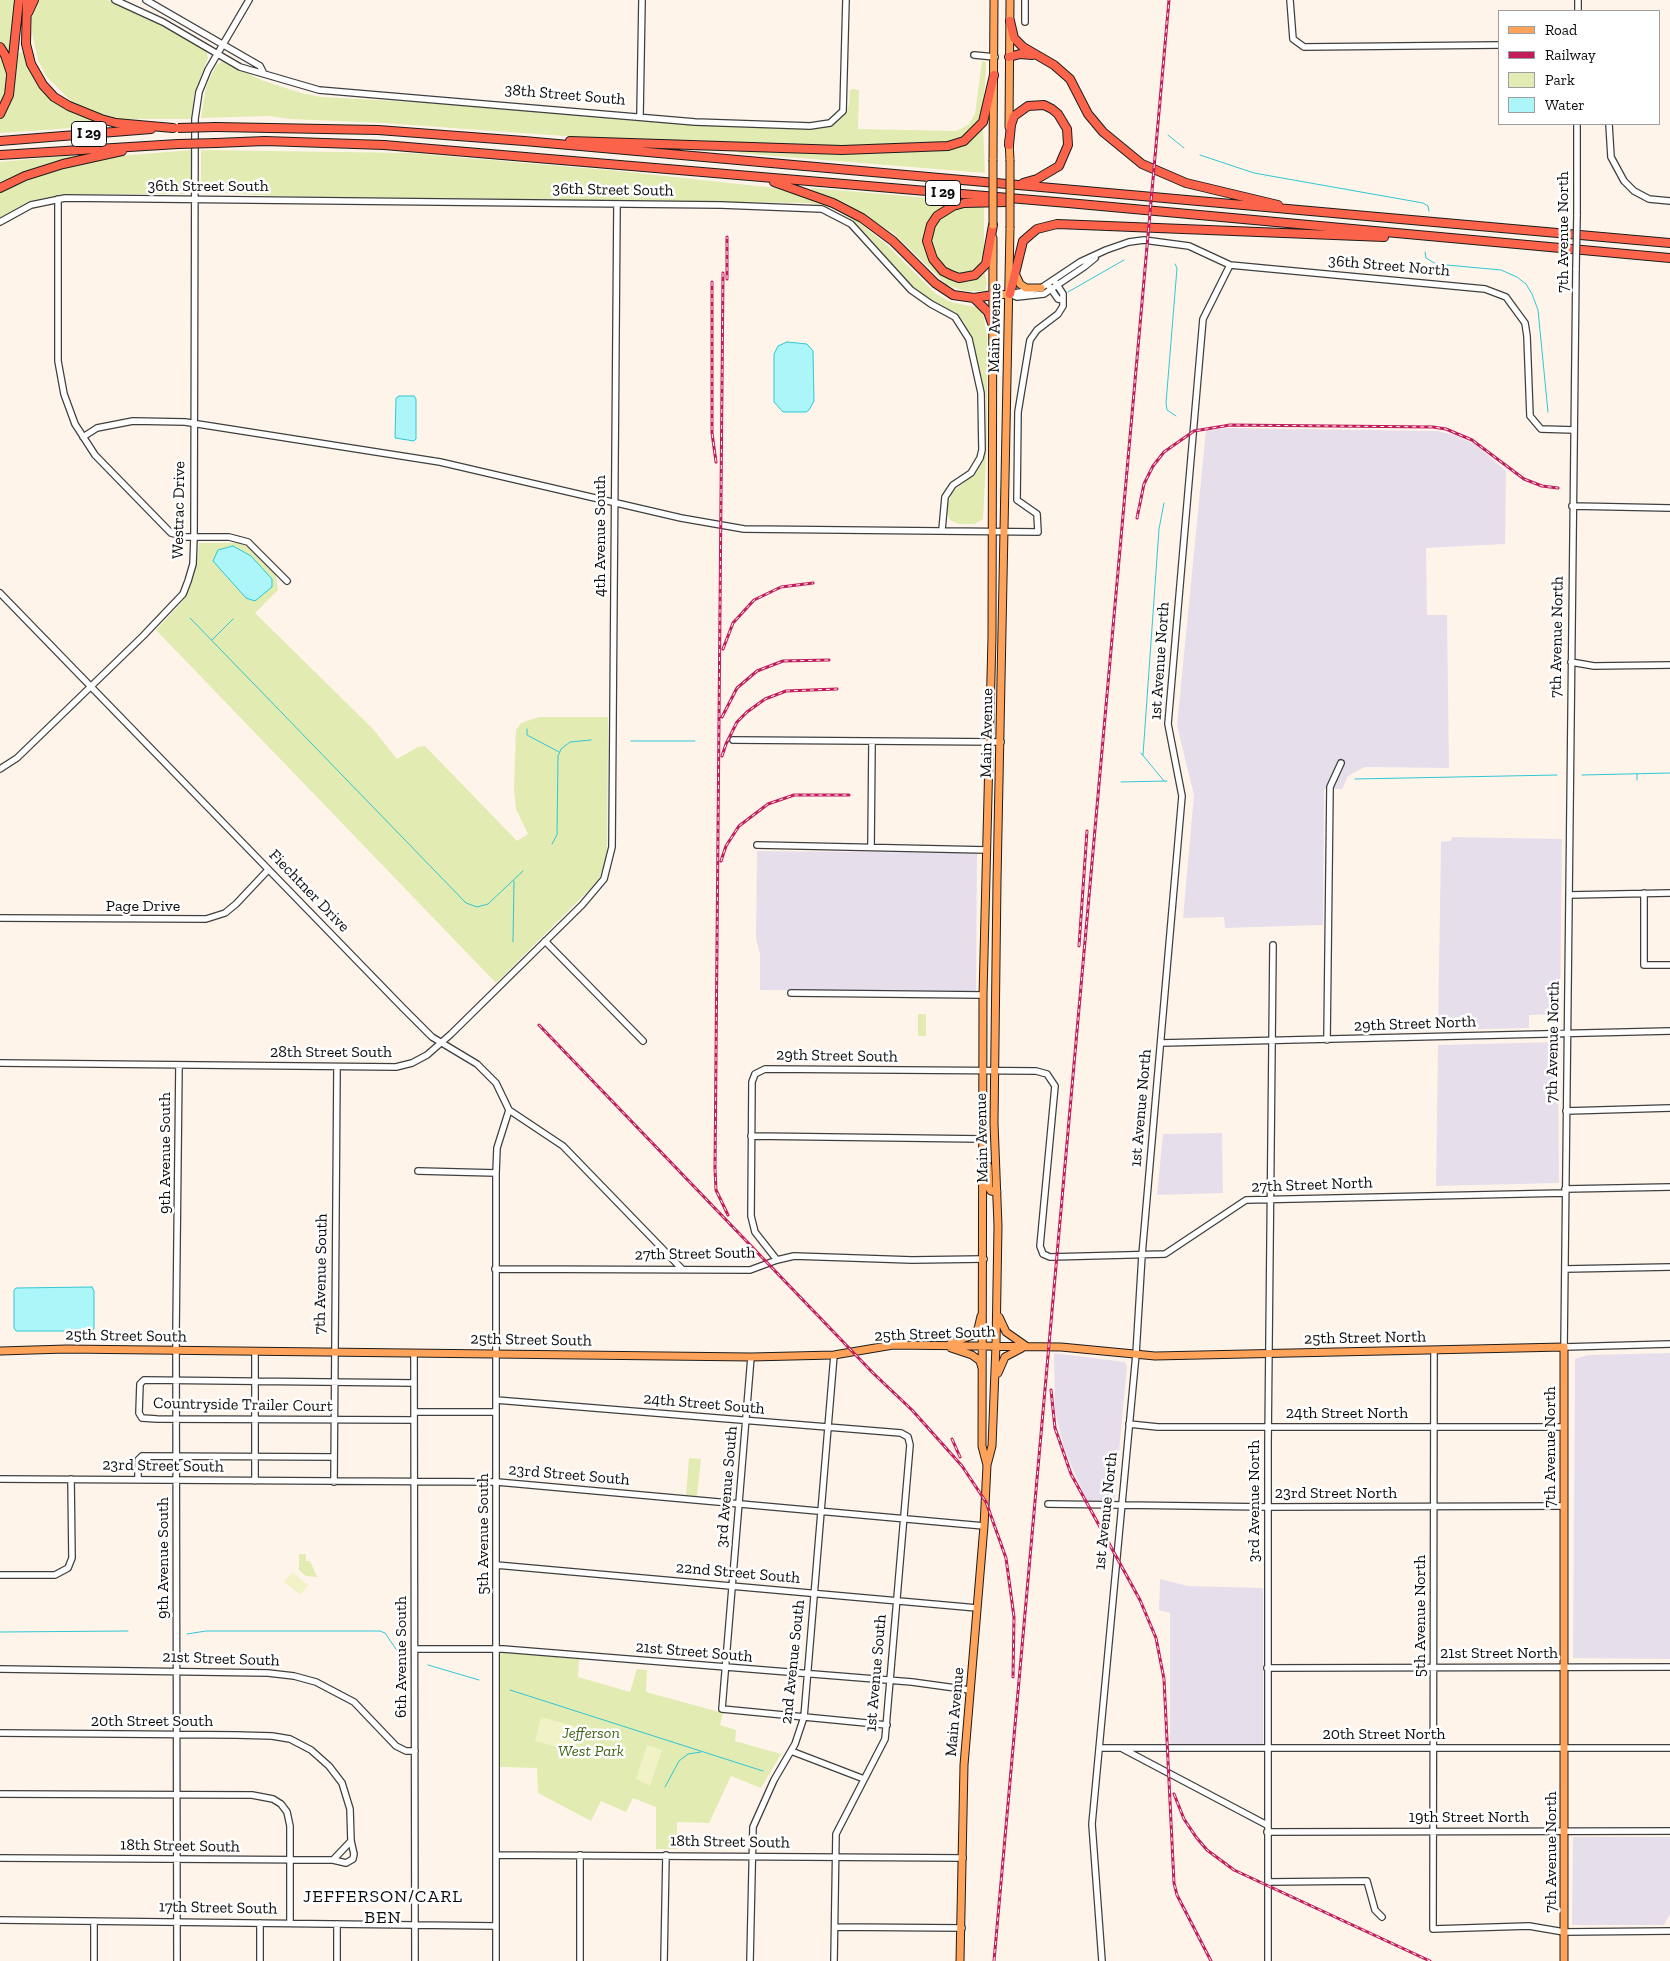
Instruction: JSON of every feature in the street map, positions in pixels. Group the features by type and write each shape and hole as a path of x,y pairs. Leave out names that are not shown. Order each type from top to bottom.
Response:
{"highway":[{"path":"27,0 26,44 31,64 43,85 54,97 69,106 116,123 176,128"},
{"path":"25,22 34,0"},
{"path":"0,114 9,95 18,2"},
{"path":"1010,21 1014,38 1023,47 1054,65 1070,79 1088,114 1103,132 1142,164 1186,183 1304,212"},
{"path":"0,47 12,75"},
{"path":"1009,57 1028,54 1039,57"},
{"path":"523,141 842,150 948,146 964,141 983,122 994,75"},
{"path":"1009,145 1014,116 1028,106 1044,105 1052,109 1058,114 1067,129 1068,145 1059,166 1037,179 1018,185"},
{"name":"I 29","path":"0,141 216,126 378,130 523,141 1304,212 1670,243"},
{"name":"I 29","path":"0,155 143,145 265,141 384,144 763,179 1050,201 1670,258"},
{"path":"0,188 25,176 63,164 143,145"},
{"path":"763,179 833,203 862,218 893,241 942,289 953,295 974,298 993,295"},
{"path":"993,225 986,264 975,275 959,278 951,275 943,271 933,259 927,241 928,234 937,216 949,208 976,202 1050,201"},
{"path":"1010,294 1023,241 1037,229 1057,224 1394,238 1445,238"},
{"path":"974,298 988,312 992,323"}],"main road":[{"name":"Main Avenue","path":"987,1465 982,1446 984,1372 983,995 990,742 993,532 994,0"},
{"name":"Main Avenue","path":"960,1961 964,1765 984,1526 987,1465 992,1446 996,1380 996,902 1010,294 1010,0"},
{"path":"995,57 1009,57"},
{"path":"1010,259 1015,275 1026,288 1047,287"},
{"path":"993,295 1010,294"},
{"path":"987,859 991,897 996,902"},
{"path":"984,1129 989,1188 991,1191 997,1192"},
{"path":"944,1346 967,1338 976,1332 980,1324 984,1288"},
{"path":"997,1307 1002,1328 1026,1346"},
{"name":"25th Street South","path":"0,1351 66,1349 751,1357 834,1355 893,1345 1061,1347"},
{"path":"944,1346 972,1355 980,1361 984,1372"},
{"path":"996,1380 1005,1358 1014,1351 1026,1346"},
{"name":"25th Street North","path":"1061,1347 1136,1354 1268,1354 1564,1347"},
{"name":"7th Avenue North","path":"1564,1347 1564,1961"}],"street":[{"name":"38th Street South","path":"115,0 144,11 255,73 263,72 306,86 334,92 741,124 820,125 834,120 843,111 845,93 846,0"},
{"name":"38th Street South","path":"146,0 260,66 263,72"},
{"name":"Westrac Drive","path":"0,769 16,758 183,594 193,564 196,110 208,70 249,0"},
{"path":"640,115 642,0"},
{"path":"1025,0 1025,22"},
{"path":"1290,0 1293,39 1304,47 1498,45"},
{"path":"974,55 995,57"},
{"name":"7th Avenue North","path":"1564,1347 1572,506 1578,125"},
{"path":"1609,125 1611,157 1624,181 1634,191 1649,198 1670,201"},
{"path":"58,199 58,362 64,394 75,424 104,465 166,530 175,536 229,537 248,542 287,580"},
{"name":"36th Street South","path":"0,222 31,204 58,199 812,207 828,211 851,224 911,290 955,317 969,339 980,382 983,407 982,450 971,473 953,485 945,497 942,530"},
{"name":"4th Avenue South","path":"608,867 612,847 617,204"},
{"name":"36th Street North","path":"1010,294 1047,287 1056,283 1098,254 1129,242 1144,240 1189,246 1230,265 1485,289 1496,292 1512,304 1525,323 1528,336 1530,416 1541,429 1574,430"},
{"name":"1st Avenue North","path":"1102,1961 1092,1824 1120,1505 1136,1354 1142,1255 1182,796 1168,724 1203,319 1230,265"},
{"path":"83,437 97,428 133,421 194,423 344,449 395,454 712,524 770,531 942,530 1038,532 1037,514 1017,500 1018,412 1030,340 1037,330 1058,314 1063,300 1063,294 1056,283"},
{"path":"1047,287 1058,298 1063,300"},
{"name":"36th Street North","path":"1010,294 1017,297 1038,296 1047,287"},
{"path":"1572,506 1670,508"},
{"name":"Fiechtner Drive","path":"0,593 432,1037 477,1064 496,1083 509,1110"},
{"path":"1571,662 1594,666 1670,665"},
{"path":"733,740 1001,742"},
{"path":"872,742 872,847"},
{"path":"1327,1040 1330,787 1341,763"},
{"path":"757,845 987,850"},
{"name":"28th Street South","path":"0,1062 337,1067 396,1067 412,1063 427,1055 441,1042 592,894 604,879 608,867"},
{"name":"Page Drive","path":"0,918 206,919 224,913 236,904 268,870"},
{"path":"1644,893 1644,965 1670,965"},
{"path":"1569,895 1670,893"},
{"path":"545,941 643,1041"},
{"name":"3rd Avenue North","path":"1268,1961 1268,1354 1273,945"},
{"path":"791,993 983,995"},
{"name":"29th Street North","path":"1161,1043 1670,1031"},
{"name":"9th Avenue South","path":"177,1961 176,1351 179,1066"},
{"name":"7th Avenue South","path":"334,1482 337,1067"},
{"name":"29th Street South","path":"777,1260 759,1238 752,1224 752,1082 759,1070 995,1071"},
{"name":"27th Street North","path":"995,1071 1036,1071 1047,1074 1055,1086 1040,1246 1043,1254 1057,1258 1165,1254 1173,1251 1239,1202 1269,1198 1670,1187"},
{"path":"1566,1111 1670,1108"},
{"path":"509,1110 526,1123 546,1132 563,1146 682,1269"},
{"name":"5th Avenue South","path":"496,1961 496,1173 497,1148 509,1110"},
{"path":"751,1136 984,1139"},
{"path":"418,1172 496,1173"},
{"name":"27th Street South","path":"495,1269 750,1270 794,1256 912,1260 984,1259"},
{"path":"1565,1269 1670,1267"},
{"name":"25th Street North","path":"1564,1347 1670,1344"},
{"name":"5th Avenue North","path":"1434,1350 1433,1929 1529,1926 1564,1932"},
{"path":"255,1352 255,1481"},
{"name":"6th Avenue South","path":"414,1353 415,1961"},
{"name":"2nd Avenue South","path":"750,1961 754,1822 774,1780 791,1751 804,1717 834,1355"},
{"name":"3rd Avenue South","path":"751,1357 722,1709 804,1717"},
{"name":"Countryside Trailer Court","path":"414,1383 144,1380 140,1382 139,1413 142,1418 176,1419 414,1420"},
{"name":"24th Street South","path":"496,1400 901,1433 908,1437"},
{"path":"414,1412 496,1412"},
{"name":"24th Street North","path":"1129,1424 1158,1427 1564,1427"},
{"name":"1st Avenue South","path":"834,1961 836,1834 882,1747 887,1724 889,1681 910,1445 908,1437"},
{"path":"138,1480 138,1460 142,1456 334,1457"},
{"name":"23rd Street South","path":"0,1479 497,1482 904,1517 984,1526"},
{"path":"0,1575 55,1575 64,1572 72,1558 72,1479"},
{"name":"23rd Street North","path":"1048,1504 1268,1507 1564,1506"},
{"name":"22nd Street South","path":"496,1565 977,1608"},
{"name":"21st Street South","path":"415,1649 497,1649 889,1681 970,1690"},
{"name":"21st Street North","path":"1267,1668 1434,1666 1670,1667"},
{"name":"21st Street South","path":"0,1669 268,1672 316,1682 354,1702 396,1746 406,1751 415,1751"},
{"path":"804,1717 887,1724"},
{"name":"20th Street South","path":"0,1733 272,1736 290,1740 302,1746 329,1766 342,1783 350,1809 351,1841"},
{"name":"20th Street North","path":"1099,1748 1670,1748"},
{"name":"19th Street North","path":"1121,1748 1267,1828 1434,1831 1670,1831"},
{"path":"791,1751 864,1779"},
{"path":"0,1794 252,1796 273,1799 281,1804 287,1812 290,1826 290,1923"},
{"path":"333,1860 351,1841"},
{"name":"18th Street South","path":"0,1858 333,1860 346,1863 353,1859 351,1841"},
{"name":"18th Street South","path":"496,1855 963,1858"},
{"path":"580,1855 580,1961"},
{"path":"664,1961 666,1855"},
{"path":"1268,1882 1367,1881 1375,1910 1382,1917"},
{"name":"17th Street South","path":"0,1920 496,1926"},
{"path":"94,1921 94,1961"},
{"path":"260,1923 260,1961"},
{"path":"337,1924 337,1961"},
{"path":"835,1927 962,1928"},
{"path":"1564,1932 1670,1931"}],"shaded area":[{"path":"1228,428 1437,431 1455,435 1476,445 1506,471 1505,544 1426,548 1427,615 1447,615 1449,768 1365,767 1348,776 1342,789 1324,789 1323,925 1225,928 1224,917 1183,918 1194,795 1177,726 1206,430"},
{"path":"1452,837 1562,839 1560,1014 1529,1015 1529,1028 1438,1030 1441,842 1451,841"},
{"path":"757,851 977,853 976,992 760,990 760,954 756,939"},
{"path":"1558,1042 1559,1183 1436,1186 1438,1045"},
{"path":"1222,1133 1223,1193 1157,1195 1163,1134"},
{"path":"1054,1353 1125,1362 1127,1367 1114,1504 1087,1501 1065,1451 1055,1411"},
{"path":"1670,1353 1670,1659 1573,1658 1575,1359 1588,1355"},
{"path":"1160,1579 1188,1586 1263,1588 1263,1744 1170,1744 1170,1613 1159,1610"},
{"path":"1573,1837 1670,1837 1670,1914 1664,1925 1572,1925"}],"green space":[{"path":"0,0 13,0 16,11 12,52 8,53 0,42"},
{"path":"38,0 107,0 115,2 141,13 206,50 208,58 194,95 192,119 119,119 90,111 72,102 46,76 38,60 32,33 32,18"},
{"path":"24,51 28,65 63,106 82,116 104,122 103,126 0,133 0,118 6,112 14,92 18,54"},
{"path":"0,52 7,67 8,81 6,93 0,107"},
{"path":"223,61 261,80 301,93 321,97 469,105 718,126 815,129 833,125 843,117 849,105 850,90 853,89 859,90 858,129 956,131 968,125 975,114 982,61 986,62 986,73 983,105 978,120 980,121 967,135 959,139 949,142 827,147 648,142 383,123 290,119 269,116 201,118 206,87 216,65"},
{"path":"983,127 985,173 738,153 739,151 815,153 969,141"},
{"path":"192,150 191,186 184,194 64,194 29,201 0,218 0,191 31,176 106,157"},
{"path":"201,150 409,153 619,171 776,188 809,196 847,213 886,244 936,294 951,302 980,309 984,318 987,337 987,437 983,519 975,524 959,524 950,520 946,510 952,493 977,471 984,457 986,445 986,400 971,334 958,314 928,298 909,283 856,223 835,209 810,203 272,196 212,192 201,185"},
{"path":"76,155 77,157 49,164 0,183 0,162"},
{"path":"810,189 952,200 952,203 935,215 925,244 954,280 973,280 985,273 987,284 985,291 964,291 947,285 893,233 859,212"},
{"path":"984,204 984,249 978,271 964,275 950,271 935,257 931,243 937,222 942,216 956,208"},
{"path":"199,543 239,543 249,548 276,575 278,590 255,613 373,729 397,759 418,747 425,746 517,841 528,834 516,809 514,788 516,730 521,723 539,717 608,717 607,853 599,880 496,983 156,630 182,602 191,584 197,563"},
{"path":"918,1014 926,1014 926,1036 918,1036"},
{"path":"689,1458 701,1459 697,1496 686,1495"},
{"path":"299,1554 306,1554 306,1561 310,1561 317,1577 306,1576 299,1570"},
{"path":"292,1572 308,1585 300,1595 284,1582"},
{"name":"Jefferson West Park","path":"500,1652 579,1659 578,1677 630,1692 637,1669 647,1670 646,1692 723,1713 720,1725 736,1730 735,1741 781,1754 761,1788 731,1776 709,1823 677,1822 677,1849 656,1849 656,1807 633,1798 626,1812 601,1801 591,1821 538,1793 537,1768 500,1767"},
{"path":"541,1717 581,1728 574,1752 535,1741"},
{"path":"647,1745 662,1750 650,1786 636,1779"}],"water":[{"path":"787,342 807,344 813,351 814,401 806,412 783,412 774,402 774,354 778,346"},
{"path":"399,396 414,396 416,399 416,439 414,441 395,438 396,398"},
{"path":"233,546 251,556 272,579 272,587 255,601 246,598 213,561 218,550"},
{"path":"92,1287 94,1291 94,1329 88,1331 16,1331 14,1328 14,1290 16,1288"}],"waterway":[{"path":"1168,135 1184,148"},
{"path":"1200,155 1254,173 1423,203 1428,206 1429,211"},
{"path":"1425,252 1426,258 1436,264 1501,270 1517,277 1526,284 1538,310 1548,412"},
{"path":"1068,292 1124,260"},
{"path":"1175,264 1177,268 1166,403 1167,410 1176,416"},
{"path":"1143,755 1159,529 1164,503"},
{"path":"190,618 466,903 477,907 488,904 523,871"},
{"path":"212,640 233,619"},
{"path":"527,729 527,735 559,752"},
{"path":"552,844 557,835 558,756 561,749 570,742 591,740"},
{"path":"631,741 695,741"},
{"path":"1141,753 1164,781"},
{"path":"1582,775 1670,773"},
{"path":"1637,774 1637,780"},
{"path":"1355,779 1557,775"},
{"path":"1121,782 1167,781"},
{"path":"513,942 514,881"},
{"path":"0,1632 128,1631"},
{"path":"187,1634 206,1631 380,1631 385,1633 398,1652"},
{"path":"428,1665 479,1680"},
{"path":"510,1690 763,1771"},
{"path":"665,1787 679,1761 688,1754 701,1752"}],"railway":[{"path":"994,1961 1169,0"},
{"path":"727,237 727,279"},
{"path":"723,273 715,1169 716,1190 728,1215"},
{"path":"712,282 712,433 716,462"},
{"path":"1137,518 1144,484 1153,466 1164,452 1194,431 1230,425 1433,427 1446,429 1472,440 1524,479 1542,486 1558,488"},
{"path":"723,649 733,623 754,600 781,587 813,583"},
{"path":"722,717 737,688 757,671 783,661 829,660"},
{"path":"722,756 737,722 765,699 786,691 837,689"},
{"path":"721,861 726,846 739,826 768,804 794,795 849,795"},
{"path":"1079,946 1087,831"},
{"path":"539,1025 873,1373 912,1410 962,1466 986,1502 1006,1558 1014,1617 1013,1677"},
{"path":"1051,1390 1055,1428 1071,1474 1140,1600 1156,1638 1164,1679 1174,1883 1177,1895 1211,1961"},
{"path":"952,1439 960,1457"},
{"path":"1174,1794 1184,1819 1196,1837 1207,1850 1234,1870 1430,1961"}],"district":[{"name":"JEFFERSON/CARL BEN","path":"383,1907"}]}
